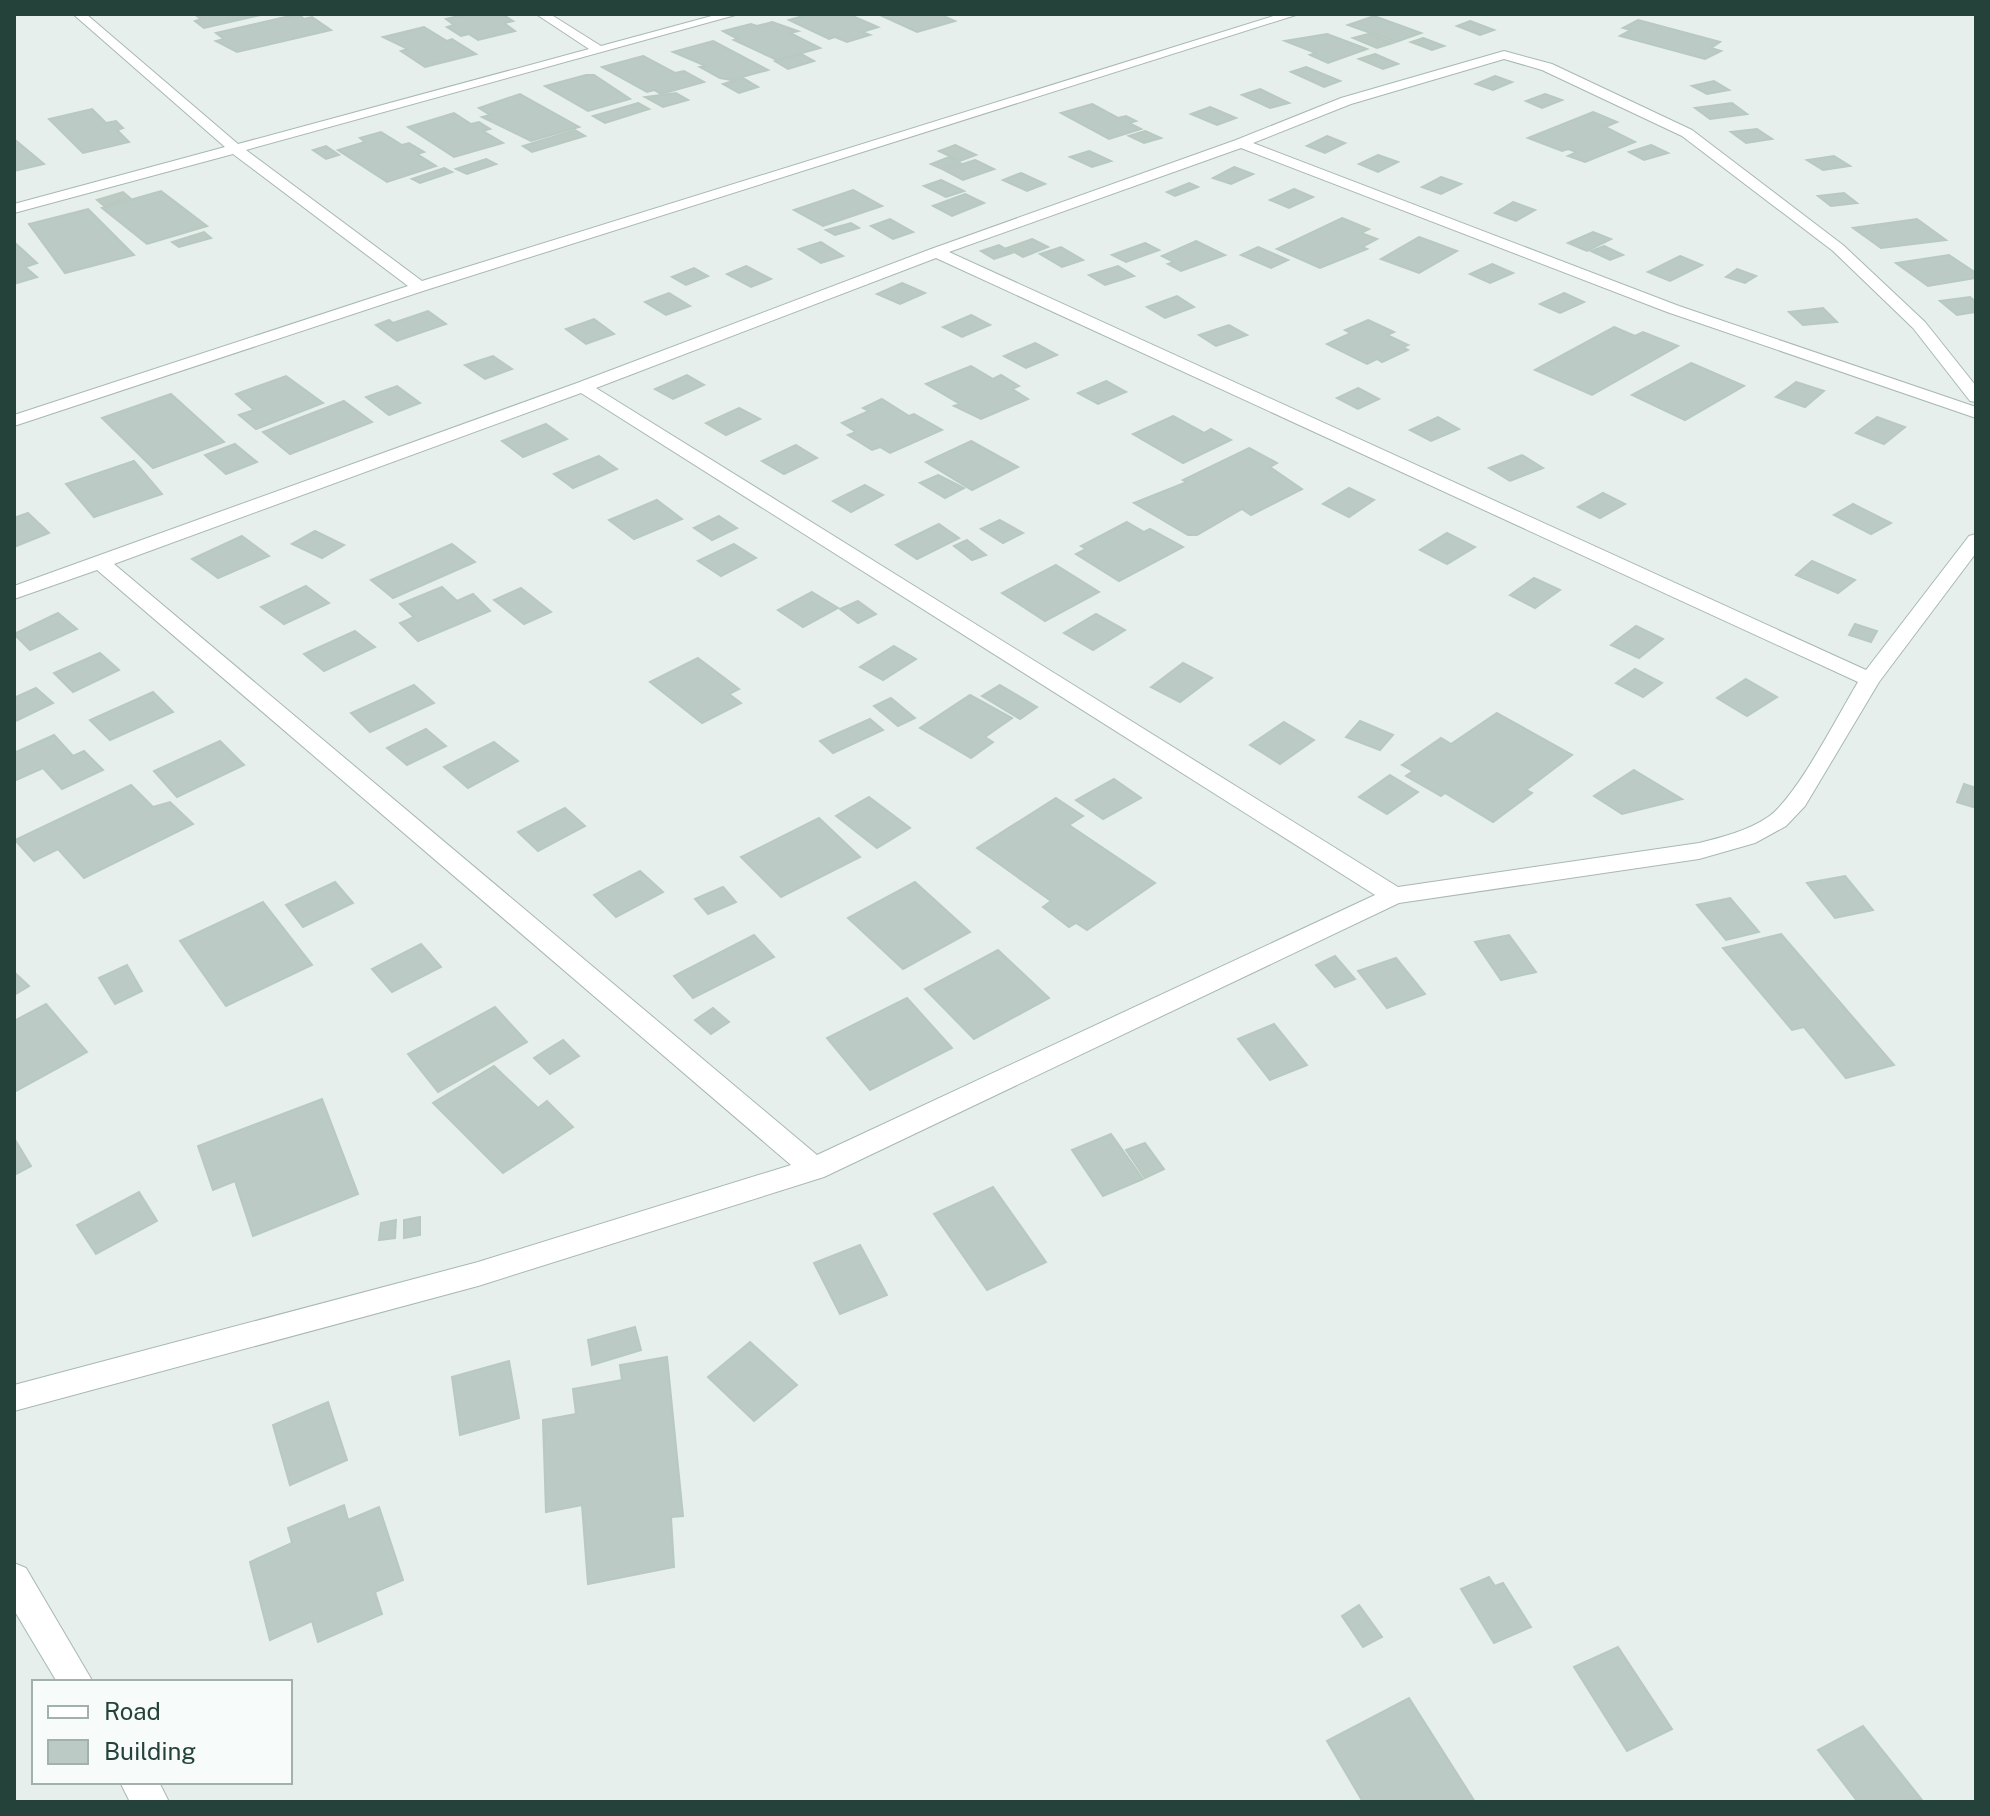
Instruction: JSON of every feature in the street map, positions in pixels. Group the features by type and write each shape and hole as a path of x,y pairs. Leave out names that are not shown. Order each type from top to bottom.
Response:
{"street":[{"path":"79,14 235,149 420,287"},
{"path":"542,14 599,50"},
{"path":"14,209 733,14"},
{"path":"14,421 420,287 1293,14"},
{"path":"14,593 583,387 936,252 1241,143 1346,101 1504,55 1530,61 1687,133 1838,248 1919,325 1976,397"},
{"path":"1241,143 1673,309 1976,413"},
{"path":"936,252 1870,680"},
{"path":"583,387 1394,896"},
{"path":"14,1398 478,1274 814,1169 1394,896 1699,851 1747,838 1778,821 1797,801 1870,680 1976,540"},
{"path":"100,562 814,1169"},
{"path":"14,1579 75,1680"},
{"path":"139,1784 151,1802"}],"building":[{"path":"194,14 265,14 204,28 195,21 201,19"},
{"path":"298,14 304,19 312,17 331,30 237,52 216,41 224,39 216,33"},
{"path":"467,14 502,14 513,21 504,23 515,31 478,40 469,34 461,36 447,27 454,25 446,19"},
{"path":"810,14 848,14 878,27 862,32 870,35 847,42 835,37 829,39 789,20"},
{"path":"878,14 939,14 955,21 917,32"},
{"path":"1374,16 1421,33 1396,42 1348,25"},
{"path":"1638,20 1720,42 1711,48 1721,51 1705,59 1620,36 1631,30 1623,28"},
{"path":"1470,21 1494,30 1480,35 1457,26"},
{"path":"772,22 798,31 790,33 820,48 777,60 734,40 738,39 723,31"},
{"path":"424,27 476,54 425,67 401,51 408,49 383,37"},
{"path":"1327,34 1367,49 1328,63 1310,55 1316,53 1285,41"},
{"path":"1368,34 1393,43 1377,48 1353,38"},
{"path":"1423,38 1444,46 1432,50 1411,42"},
{"path":"713,41 768,70 731,80 720,78 700,67 706,66 673,52"},
{"path":"801,54 814,61 788,69 775,61"},
{"path":"1375,54 1398,64 1383,69 1359,59"},
{"path":"643,56 675,73 684,71 704,82 661,94 654,90 647,92 602,67"},
{"path":"1306,67 1340,81 1324,87 1291,72"},
{"path":"594,75 630,99 588,111 545,86"},
{"path":"1495,76 1512,82 1493,90 1476,84"},
{"path":"743,78 758,87 739,93 723,84"},
{"path":"1714,81 1729,90 1707,94 1692,86"},
{"path":"1260,89 1289,103 1270,108 1242,95"},
{"path":"676,93 688,100 663,107 645,97"},
{"path":"520,94 579,127 531,141 482,117 490,115 479,108"},
{"path":"1545,94 1562,100 1542,108 1526,101"},
{"path":"638,103 649,109 605,123 593,116"},
{"path":"1732,103 1747,114 1710,119 1695,108"},
{"path":"1092,104 1118,118 1126,116 1136,121 1129,123 1141,129 1109,139 1061,113"},
{"path":"1210,107 1236,118 1217,125 1191,114"},
{"path":"92,109 106,123 116,121 123,128 117,130 129,142 83,153 49,119"},
{"path":"1593,112 1617,122 1605,127 1635,142 1585,162 1568,156 1577,152 1562,151 1528,138"},
{"path":"454,113 471,124 479,122 490,129 483,131 503,143 454,157 408,127"},
{"path":"1757,129 1772,139 1746,143 1731,132"},
{"path":"575,130 585,136 532,152 523,146"},
{"path":"1145,131 1161,138 1144,143 1129,136"},
{"path":"381,132 402,145 409,143 424,152 417,154 436,166 387,182 338,150 365,142 360,138"},
{"path":"1327,136 1345,143 1325,153 1307,146"},
{"path":"14,139 44,164 14,171"},
{"path":"955,145 976,155 960,161 939,151"},
{"path":"1651,145 1668,153 1644,160 1629,152"},
{"path":"326,146 339,155 326,159 313,150"},
{"path":"1089,151 1111,161 1092,167 1070,157"},
{"path":"1378,155 1398,162 1378,172 1359,164"},
{"path":"1834,156 1850,166 1823,170 1807,160"},
{"path":"949,157 960,163 942,169 931,164"},
{"path":"486,159 496,164 467,174 456,169"},
{"path":"975,160 994,169 963,180 944,170"},
{"path":"1234,167 1253,174 1231,184 1213,178"},
{"path":"444,168 452,172 420,183 412,179"},
{"path":"1021,173 1045,184 1027,191 1003,180"},
{"path":"1441,177 1461,184 1441,194 1422,187"},
{"path":"941,180 964,191 946,197 924,186"},
{"path":"1189,183 1198,187 1175,196 1167,192"},
{"path":"1294,189 1313,197 1289,208 1270,200"},
{"path":"853,190 882,206 823,226 794,210"},
{"path":"161,191 207,226 147,244 102,208"},
{"path":"123,192 130,198 104,206 97,200"},
{"path":"1844,193 1857,203 1831,206 1818,196"},
{"path":"965,194 984,203 952,216 933,206"},
{"path":"1513,202 1535,210 1516,221 1495,213"},
{"path":"88,209 134,255 65,273 29,224"},
{"path":"1342,218 1369,229 1361,233 1377,239 1362,247 1367,249 1320,268 1277,249"},
{"path":"890,219 913,232 893,239 871,226"},
{"path":"1917,219 1946,240 1881,248 1853,228"},
{"path":"851,223 859,228 835,235 826,230"},
{"path":"204,232 211,238 179,247 172,242"},
{"path":"1593,232 1611,239 1587,251 1568,243"},
{"path":"1419,237 1457,251 1419,273 1381,259"},
{"path":"1032,239 1048,247 1023,257 1007,248"},
{"path":"1196,241 1225,255 1181,271 1168,264 1174,262 1162,256"},
{"path":"14,242 37,263 25,267 37,277 14,284"},
{"path":"821,242 843,256 821,263 799,249"},
{"path":"1145,243 1159,250 1126,262 1112,255"},
{"path":"999,245 1012,253 994,259 981,251"},
{"path":"1604,246 1623,255 1610,260 1591,251"},
{"path":"1061,247 1083,260 1062,267 1040,254"},
{"path":"1258,247 1288,260 1271,268 1241,255"},
{"path":"1949,255 1976,273 1976,278 1928,286 1896,263"},
{"path":"1680,256 1702,265 1670,281 1648,272"},
{"path":"1492,264 1513,273 1490,283 1470,274"},
{"path":"746,266 771,279 751,287 727,274"},
{"path":"1118,266 1134,276 1105,285 1089,275"},
{"path":"694,268 708,276 686,285 672,277"},
{"path":"1737,269 1756,276 1745,283 1726,277"},
{"path":"902,283 925,293 900,304 877,294"},
{"path":"669,293 690,306 666,315 645,302"},
{"path":"1564,293 1584,302 1560,313 1540,304"},
{"path":"1177,296 1194,307 1165,318 1147,307"},
{"path":"1970,297 1976,302 1976,312 1957,315 1940,301"},
{"path":"1823,308 1837,322 1803,325 1789,312"},
{"path":"428,311 446,324 397,341 376,325 389,320 393,323"},
{"path":"971,315 990,325 962,337 943,327"},
{"path":"594,319 614,334 586,344 566,329"},
{"path":"1368,320 1394,332 1387,335 1408,345 1403,347 1408,350 1382,362 1377,359 1367,364 1327,344 1351,333 1345,330"},
{"path":"1229,325 1247,335 1216,346 1199,335"},
{"path":"1614,327 1635,336 1643,332 1678,346 1592,395 1535,370"},
{"path":"1035,343 1057,355 1026,368 1004,356"},
{"path":"493,356 512,369 485,379 465,365"},
{"path":"1691,363 1744,386 1685,420 1632,395"},
{"path":"971,366 993,379 1001,375 1019,386 1012,389 1028,399 981,419 954,406 960,404 926,384"},
{"path":"687,375 704,385 673,399 655,389"},
{"path":"286,376 323,403 256,429 239,415 254,410 236,394"},
{"path":"1106,381 1126,392 1098,404 1078,393"},
{"path":"1796,382 1824,391 1805,407 1776,397"},
{"path":"397,386 420,403 389,415 366,397"},
{"path":"1358,388 1379,399 1358,409 1337,398"},
{"path":"171,394 224,442 153,468 102,418"},
{"path":"882,399 909,416 914,414 942,430 890,453 880,447 872,450 848,435 856,432 842,423 869,411 863,408"},
{"path":"344,401 372,422 290,454 263,432"},
{"path":"739,408 760,419 726,435 706,423"},
{"path":"1173,416 1204,433 1211,429 1231,440 1183,463 1133,434"},
{"path":"1438,417 1459,429 1431,441 1410,430"},
{"path":"1877,417 1905,427 1884,444 1856,433"},
{"path":"546,424 567,439 523,457 502,441"},
{"path":"971,441 1018,467 972,490 926,462"},
{"path":"235,444 257,462 226,474 205,455"},
{"path":"796,445 817,458 784,474 762,461"},
{"path":"1249,448 1277,463 1270,467 1302,489 1251,515 1242,509 1197,535 1188,535 1134,503 1187,482 1183,480"},
{"path":"1522,455 1543,468 1510,481 1489,468"},
{"path":"599,456 617,469 573,488 554,474"},
{"path":"134,461 162,494 94,517 66,484"},
{"path":"938,475 964,488 945,498 920,483"},
{"path":"865,485 883,495 851,512 833,501"},
{"path":"1349,488 1374,500 1349,517 1323,504"},
{"path":"1603,493 1625,504 1600,518 1578,507"},
{"path":"657,500 682,519 634,539 609,520"},
{"path":"1853,504 1891,523 1871,534 1834,515"},
{"path":"28,513 49,533 14,547 14,518"},
{"path":"719,516 737,528 712,540 694,528"},
{"path":"1000,520 1023,533 1003,543 981,529"},
{"path":"1127,522 1144,532 1150,529 1183,547 1119,581 1076,554 1086,549 1081,546"},
{"path":"939,524 959,538 917,559 896,545"},
{"path":"315,531 344,545 322,558 292,544"},
{"path":"1447,533 1475,547 1447,564 1420,550"},
{"path":"242,536 269,556 218,578 192,559"},
{"path":"967,540 986,555 972,560 954,546"},
{"path":"452,544 475,562 393,598 371,580"},
{"path":"734,544 756,558 721,576 698,561"},
{"path":"1812,561 1855,580 1838,593 1796,575"},
{"path":"1056,565 1099,592 1045,621 1002,593"},
{"path":"1534,578 1560,590 1535,608 1510,595"},
{"path":"306,586 329,603 284,624 261,607"},
{"path":"442,587 457,601 473,594 490,611 418,641 400,623 414,617 400,604"},
{"path":"521,588 551,612 524,624 494,600"},
{"path":"812,592 838,608 803,627 778,610"},
{"path":"858,601 876,614 858,623 840,609"},
{"path":"58,613 77,629 30,650 14,634"},
{"path":"1096,614 1125,630 1093,650 1064,633"},
{"path":"1855,624 1877,631 1871,642 1849,635"},
{"path":"1636,626 1663,639 1639,658 1611,645"},
{"path":"355,631 375,647 324,671 304,654"},
{"path":"894,646 916,659 883,680 860,667"},
{"path":"100,653 119,670 73,692 54,673"},
{"path":"698,658 739,689 729,694 741,703 702,723 650,682"},
{"path":"1183,663 1212,678 1180,702 1151,687"},
{"path":"1635,669 1662,683 1643,697 1616,683"},
{"path":"1746,679 1777,697 1747,716 1717,698"},
{"path":"414,685 434,703 370,732 351,713"},
{"path":"1000,685 1037,707 1020,719 982,696"},
{"path":"36,688 53,703 14,722 14,698"},
{"path":"153,692 173,712 110,740 90,720"},
{"path":"970,695 1012,718 985,737 993,742 971,758 920,728"},
{"path":"891,698 915,718 898,726 874,706"},
{"path":"1497,713 1572,755 1526,790 1532,793 1493,822 1445,793 1441,796 1406,776 1413,771 1402,765 1441,738 1451,744"},
{"path":"870,719 883,730 833,753 820,741"},
{"path":"1360,721 1393,735 1380,750 1346,737"},
{"path":"1284,722 1314,740 1280,764 1250,745"},
{"path":"426,729 446,746 407,765 387,748"},
{"path":"54,735 73,756 84,751 103,770 62,789 43,768 14,781 14,753"},
{"path":"220,741 244,765 177,797 154,771"},
{"path":"494,742 518,761 468,788 444,767"},
{"path":"1634,770 1682,799 1622,814 1594,796"},
{"path":"1390,775 1418,792 1387,814 1359,797"},
{"path":"1114,779 1141,798 1103,819 1076,800"},
{"path":"1964,784 1976,788 1976,808 1957,802"},
{"path":"131,785 153,807 170,802 193,824 84,878 58,849 34,861 15,840"},
{"path":"869,797 910,828 877,848 836,816"},
{"path":"1056,798 1083,816 1069,825 1155,883 1087,930 1076,923 1069,927 1043,907 1051,901 977,848"},
{"path":"565,808 585,826 538,851 518,832"},
{"path":"819,818 860,857 781,897 741,857"},
{"path":"640,871 663,892 616,917 594,895"},
{"path":"1845,876 1873,910 1835,918 1807,883"},
{"path":"335,882 353,903 303,927 286,905"},
{"path":"915,882 970,932 903,969 848,918"},
{"path":"723,887 736,902 708,914 695,899"},
{"path":"1730,898 1759,932 1726,940 1697,905"},
{"path":"263,902 312,965 226,1006 180,941"},
{"path":"1781,934 1894,1065 1846,1078 1804,1027 1792,1030 1723,948"},
{"path":"754,935 774,957 693,998 674,976"},
{"path":"1509,935 1536,972 1501,980 1475,942"},
{"path":"421,944 441,967 392,992 372,969"},
{"path":"998,950 1049,998 974,1039 925,989"},
{"path":"1335,956 1355,979 1335,987 1316,965"},
{"path":"1396,958 1425,994 1387,1008 1358,971"},
{"path":"127,965 142,991 115,1004 99,978"},
{"path":"14,972 29,986 14,995"},
{"path":"907,998 952,1048 870,1090 827,1038"},
{"path":"46,1004 87,1052 14,1092 14,1021"},
{"path":"495,1007 527,1042 438,1092 408,1054"},
{"path":"713,1008 729,1022 711,1034 695,1020"},
{"path":"1274,1024 1307,1065 1270,1080 1238,1039"},
{"path":"563,1040 579,1056 550,1074 534,1058"},
{"path":"494,1066 538,1108 547,1101 573,1127 503,1173 433,1103"},
{"path":"322,1099 358,1194 253,1236 235,1181 213,1190 198,1146"},
{"path":"1111,1134 1143,1179 1103,1196 1072,1150"},
{"path":"14,1138 31,1166 14,1175"},
{"path":"1145,1143 1164,1169 1145,1178 1126,1150"},
{"path":"993,1187 1046,1262 987,1290 934,1214"},
{"path":"139,1192 157,1221 96,1254 77,1225"},
{"path":"420,1217 420,1235 404,1238 404,1220"},
{"path":"396,1220 395,1238 379,1240 381,1223"},
{"path":"860,1245 887,1295 840,1314 814,1263"},
{"path":"635,1327 641,1350 592,1365 588,1340"},
{"path":"750,1342 797,1385 754,1421 708,1377"},
{"path":"667,1357 683,1516 671,1517 674,1567 588,1584 582,1505 546,1512 543,1420 576,1414 573,1389 622,1380 620,1365"},
{"path":"509,1361 519,1418 460,1435 452,1377"},
{"path":"328,1402 347,1460 290,1485 273,1425"},
{"path":"344,1505 348,1520 379,1507 403,1580 375,1592 382,1614 318,1642 312,1621 270,1640 250,1562 292,1543 288,1528"},
{"path":"1489,1577 1495,1586 1503,1583 1531,1627 1494,1643 1461,1589"},
{"path":"1359,1605 1382,1637 1363,1647 1342,1616"},
{"path":"1618,1647 1672,1729 1627,1751 1574,1667"},
{"path":"1409,1698 1475,1802 1363,1802 1327,1741"},
{"path":"1863,1726 1922,1800 1858,1802 1818,1750"}]}
